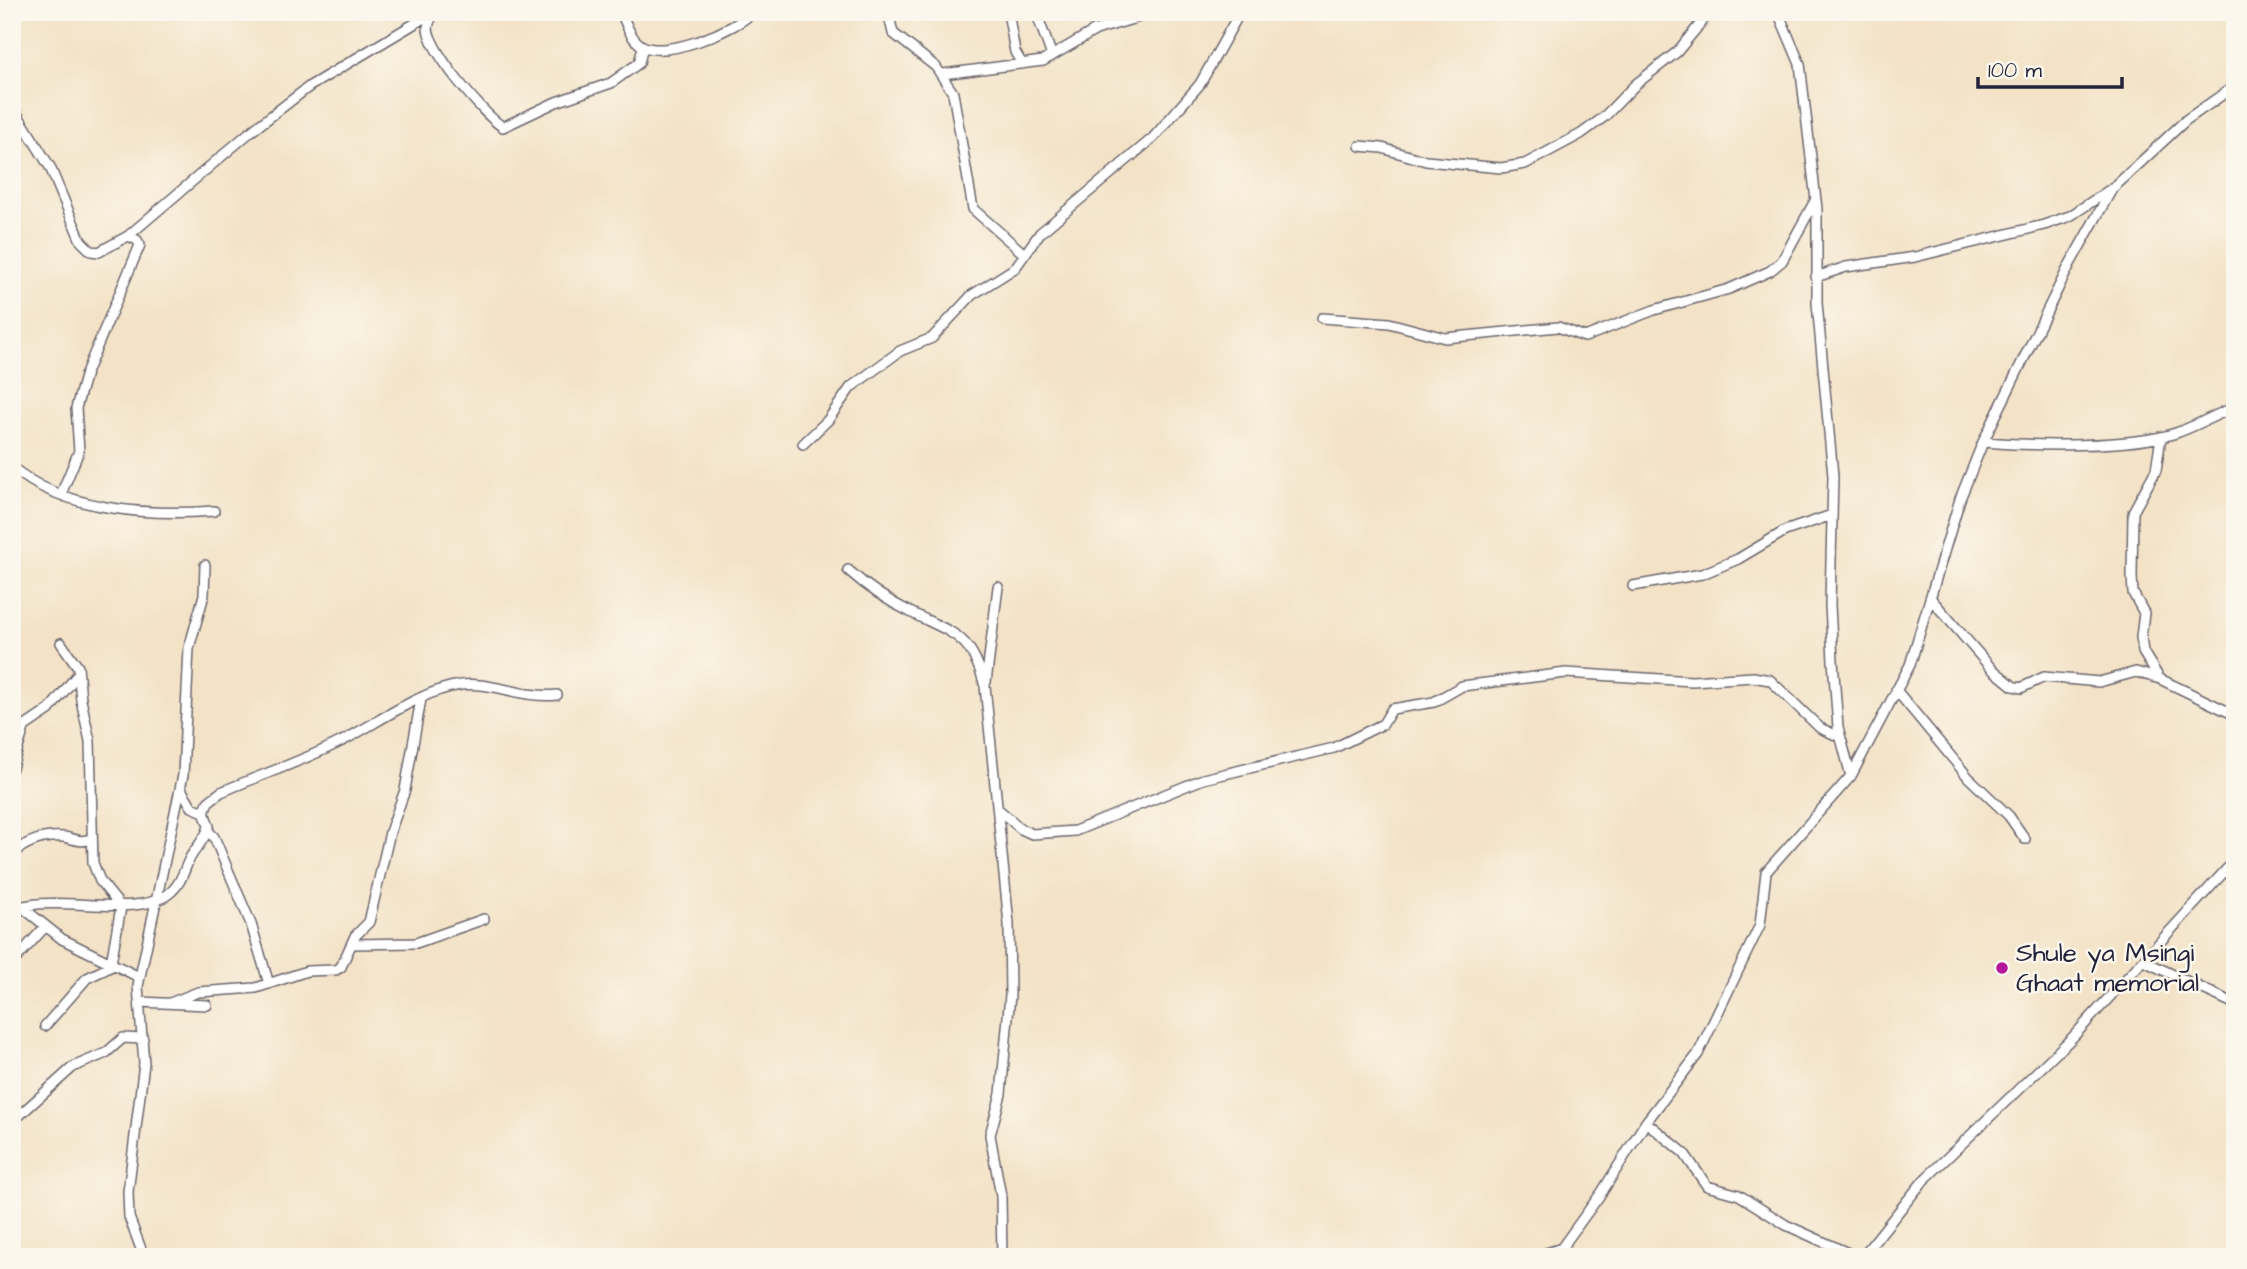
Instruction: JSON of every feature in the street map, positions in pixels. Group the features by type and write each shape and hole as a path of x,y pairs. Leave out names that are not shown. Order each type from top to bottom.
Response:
{"street":[{"path":"434,12 428,26 434,46 481,108 503,127 556,102 611,83 639,63 643,47"},
{"path":"12,106 50,167 84,245 99,252 128,236 249,133 310,86 434,12"},
{"path":"623,13 631,34 643,47 653,49 685,45 741,23 753,12"},
{"path":"1008,12 1015,52 1022,64"},
{"path":"1036,12 1052,56"},
{"path":"943,74 1043,61 1096,30 1156,12"},
{"path":"803,444 828,420 851,387 900,351 932,338 972,295 1015,268 1023,253 1040,233 1153,138 1200,84 1240,12"},
{"path":"1360,146 1382,148 1426,161 1500,167 1525,164 1581,134 1604,117 1636,84 1677,52 1710,12"},
{"path":"1778,12 1800,64 1816,199 1816,277 1833,476 1830,605 1840,737 1852,776"},
{"path":"891,13 893,33 943,74 957,110 973,209 1023,253"},
{"path":"1816,277 1846,267 1915,257 2070,216 2112,189 2177,128 2235,86"},
{"path":"1533,1257 1557,1253 1602,1192 1646,1122 1698,1054 1760,925 1766,872 1852,776 1910,666 1932,600 1960,499 1983,442 2070,264 2112,189"},
{"path":"1322,317 1389,323 1445,338 1558,327 1585,337 1654,310 1729,289 1770,271 1782,261 1816,199"},
{"path":"61,495 79,451 76,408 86,373 141,245 128,236"},
{"path":"1983,442 2087,443 2161,437 2235,407"},
{"path":"2160,679 2143,652 2141,637 2144,613 2132,587 2133,512 2157,470 2161,437"},
{"path":"12,467 38,486 61,495 155,513 214,511"},
{"path":"1633,586 1702,574 1738,559 1773,537 1832,515"},
{"path":"144,1257 129,1217 128,1192 144,1063 139,978 158,900 168,833 181,789 189,648 204,595 205,565"},
{"path":"848,570 869,590 954,632 974,657 985,686"},
{"path":"998,586 985,686 1008,907 1010,995 1001,1094 990,1135 1001,1196 1002,1257"},
{"path":"1932,600 1992,668 2013,686 2021,688 2036,679 2059,676 2099,682 2136,671 2160,679 2235,715"},
{"path":"61,643 76,662 90,741 91,839 96,872 121,907 112,964"},
{"path":"999,809 1021,829 1032,834 1074,831 1203,779 1334,748 1383,724 1392,709 1434,702 1462,686 1566,673 1692,681 1753,677 1770,680 1820,729 1840,737"},
{"path":"12,735 49,710 78,674"},
{"path":"269,984 248,917 214,837 208,831 204,812 208,802 220,792 316,753 421,699 463,685 534,697 557,695"},
{"path":"1896,690 1968,777 2009,816 2025,839"},
{"path":"170,1003 198,992 269,984 307,971 336,971 345,963 357,934 369,922 390,832 405,790 421,699"},
{"path":"12,768 24,728"},
{"path":"181,789 192,807 204,812"},
{"path":"16,903 58,901 121,907 158,900 175,888 208,831"},
{"path":"12,854 27,843 48,837 66,837 80,842 91,839"},
{"path":"1646,1122 1684,1153 1707,1186 1739,1195 1786,1225 1860,1257 1924,1180 2072,1038 2235,860"},
{"path":"16,903 45,927 139,978"},
{"path":"352,944 416,943 484,919"},
{"path":"12,963 45,927"},
{"path":"2144,961 2235,1004"},
{"path":"45,1026 87,978 112,964"},
{"path":"139,1002 207,1005"},
{"path":"12,1122 80,1063 106,1053 124,1038 144,1039"}],"place":[{"name":"Shule ya Msingi Ghaat memorial","path":"2002,968"}]}
